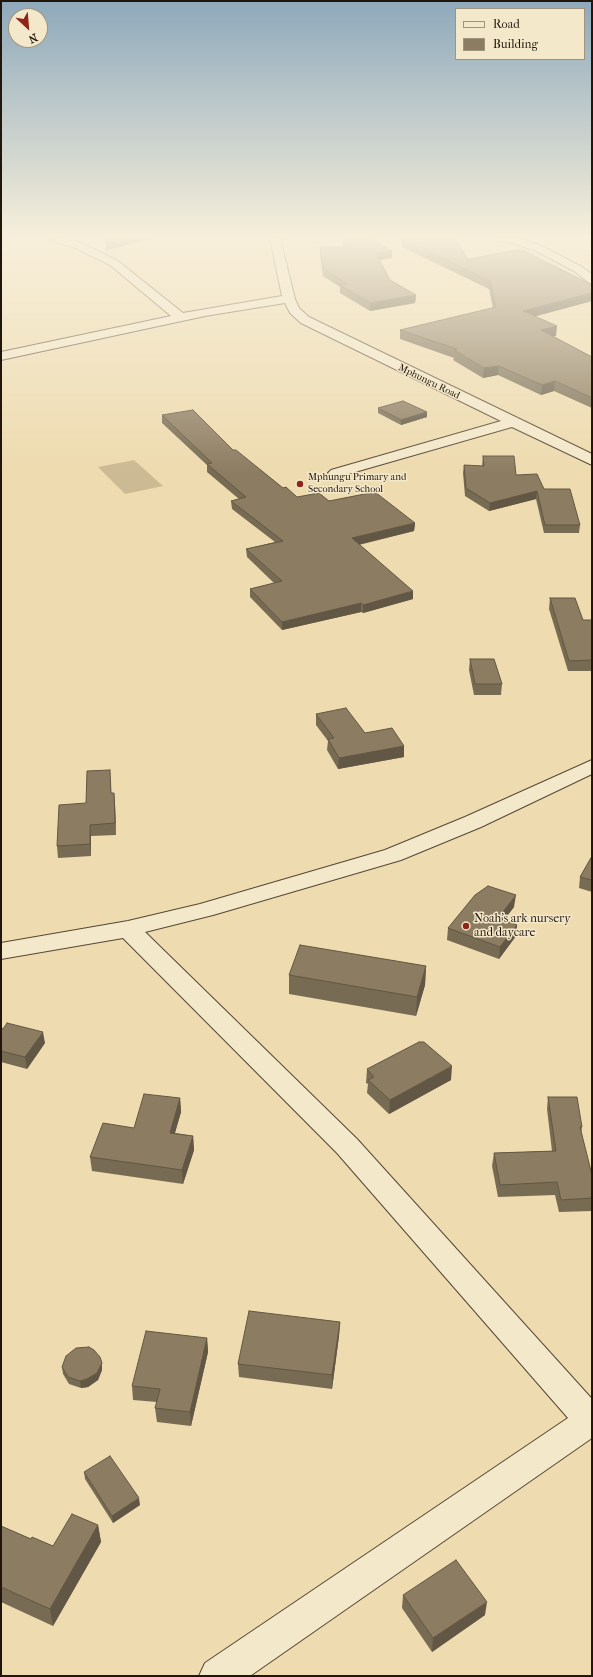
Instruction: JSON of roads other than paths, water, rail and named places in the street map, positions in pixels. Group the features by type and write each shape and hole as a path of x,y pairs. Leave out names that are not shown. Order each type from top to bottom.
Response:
{"street":[{"path":"1,356 185,316"},
{"name":"Mphungu Road","path":"301,316 312,324 592,460"},
{"path":"336,473 513,422"},
{"path":"1,950 128,929 205,910 393,855 473,822 592,766"},
{"path":"128,929 348,1146 591,1421 218,1676"}],"place":[{"name":"Mphungu Primary and Secondary School","path":"300,484"},
{"name":"Noah's ark nursery and daycare","path":"466,926"}]}
